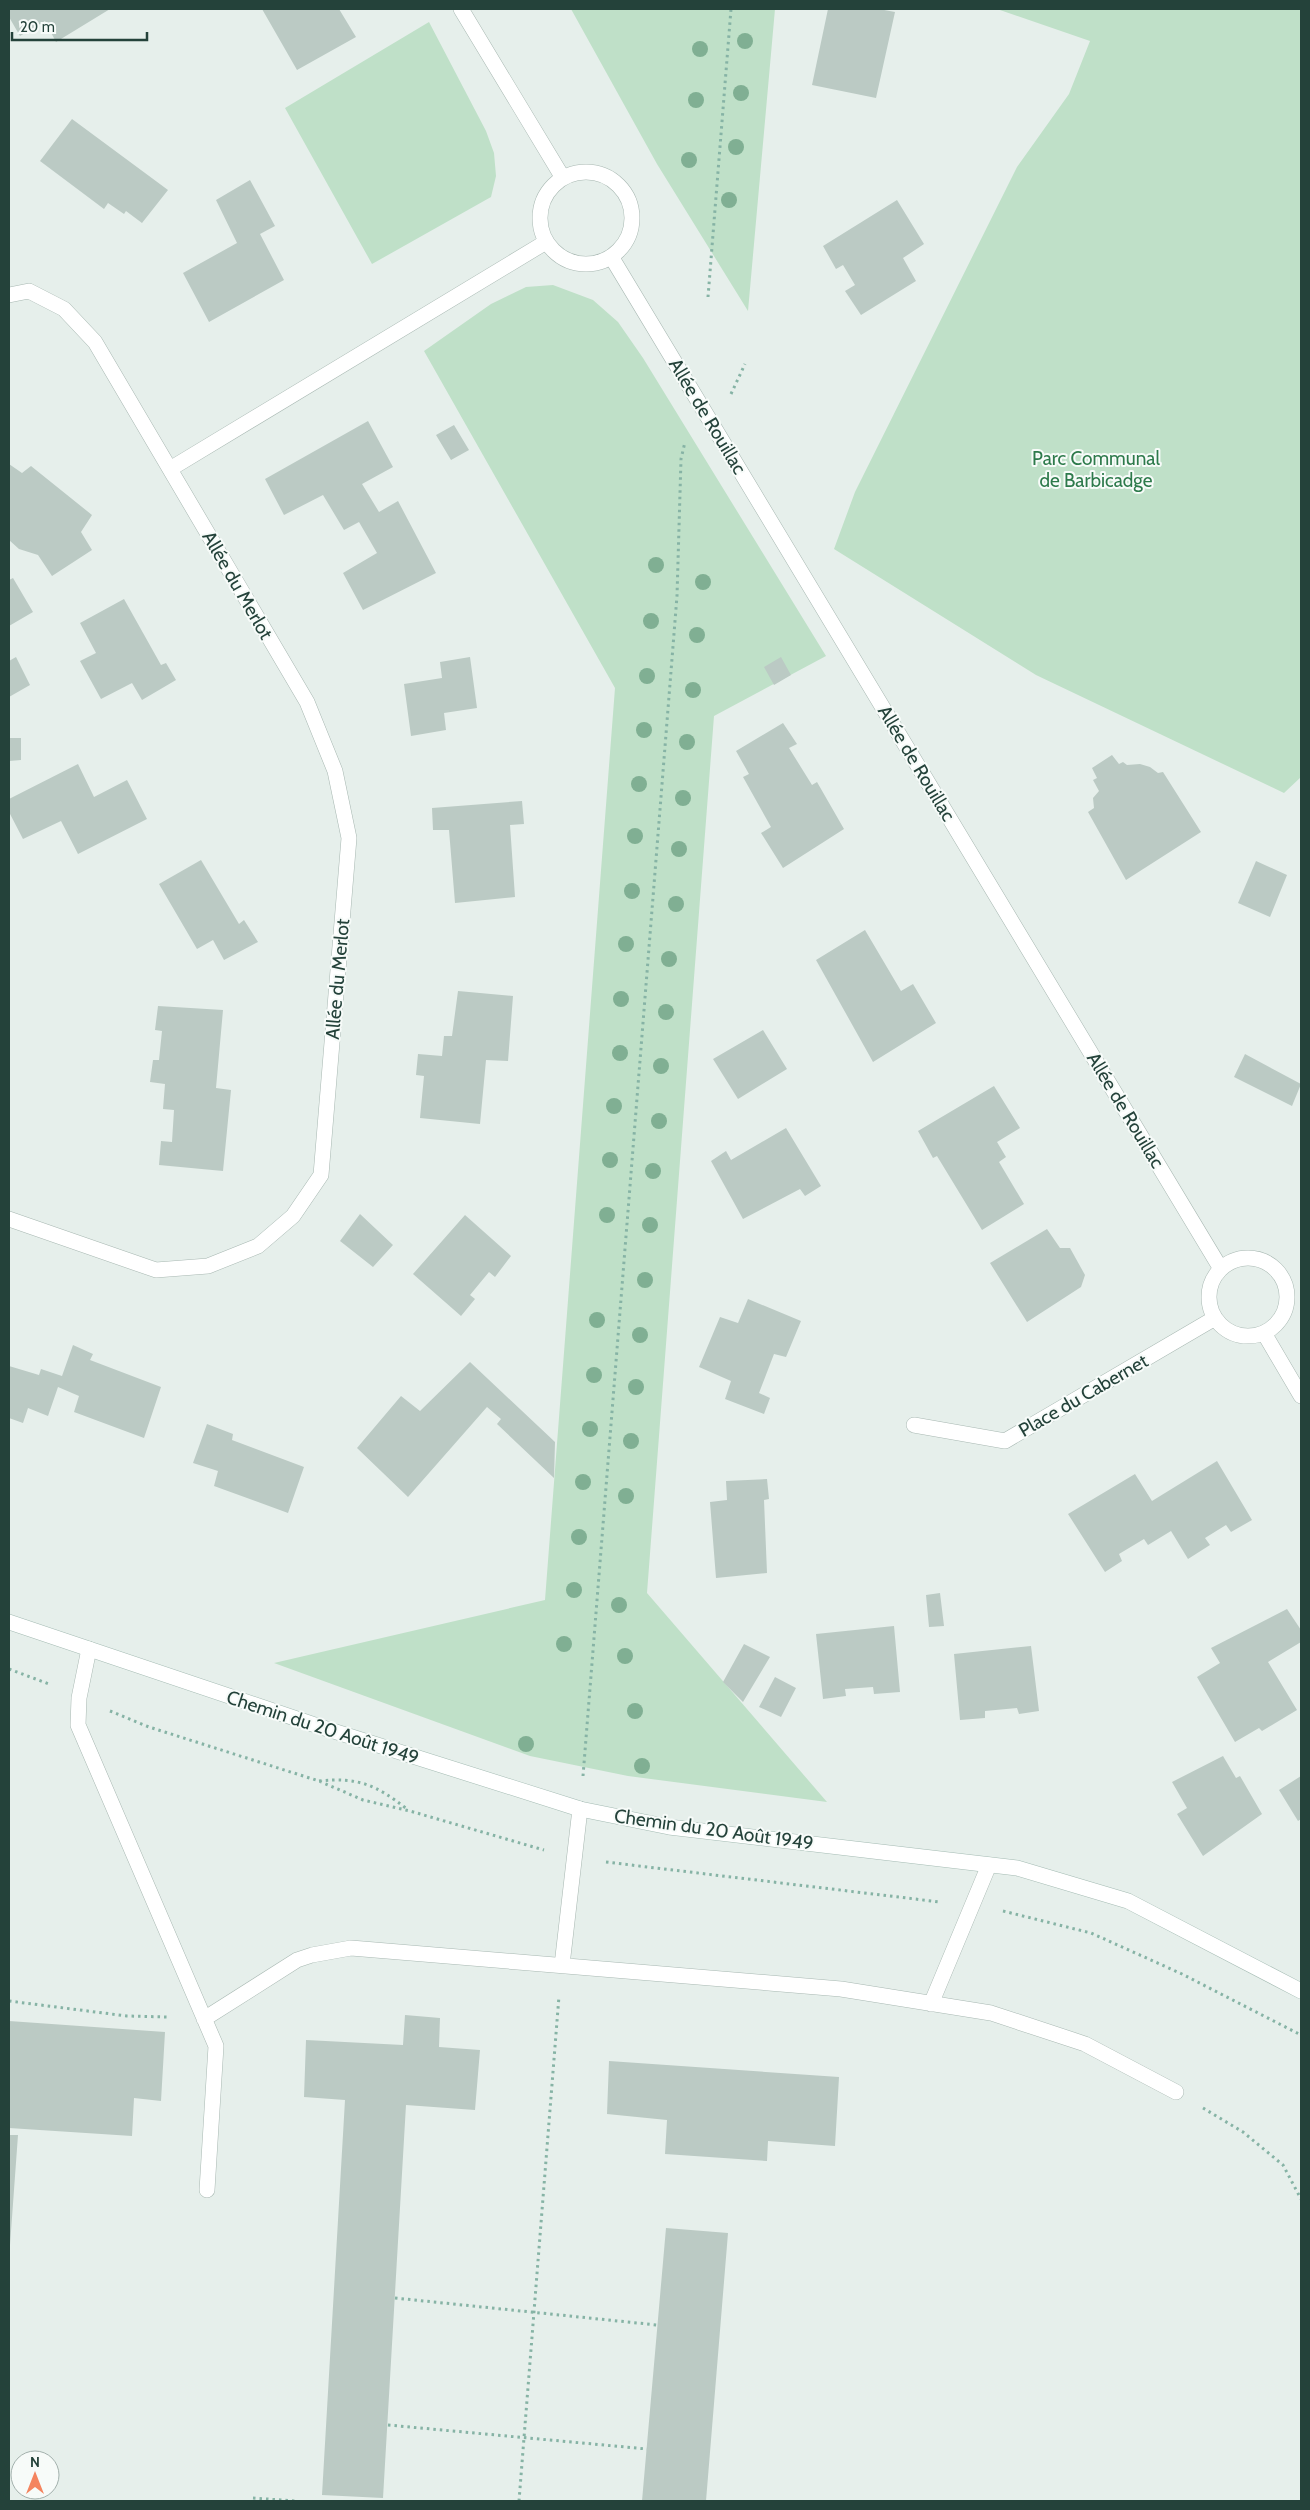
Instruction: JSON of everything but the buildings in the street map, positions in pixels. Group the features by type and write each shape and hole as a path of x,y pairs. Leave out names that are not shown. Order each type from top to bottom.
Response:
{"street":[{"path":"461,9 563,178"},
{"path":"591,172 605,176 617,183 626,194 632,207 633,222 630,235 623,248 612,258 594,264 576,264 558,256 546,242 540,224 541,206 546,195 563,178 576,173 591,172"},
{"path":"170,469 546,242"},
{"name":"Allée de Rouillac","path":"612,258 1222,1269"},
{"name":"Allée du Merlot","path":"9,295 29,291 64,310 95,342 307,702 335,771 349,838 321,1175 294,1216 258,1246 208,1266 156,1270 9,1219"},
{"path":"1246,1258 1260,1260 1272,1266 1282,1276 1287,1288 1288,1302 1284,1315 1276,1326 1264,1333 1242,1336 1231,1333 1215,1318 1209,1298 1214,1277 1222,1269 1233,1261 1246,1258"},
{"name":"Place du Cabernet","path":"914,1425 1005,1441 1215,1318"},
{"path":"1264,1333 1301,1396"},
{"name":"Chemin du 20 Août 1949","path":"9,1622 327,1729 580,1809 669,1827 1017,1868 1128,1901 1301,1991"},
{"path":"89,1649 79,1698 78,1725 216,2046 207,2190"},
{"path":"562,1965 580,1809"},
{"path":"931,2004 989,1865"},
{"path":"204,2019 297,1960 351,1948 841,1990 991,2014 1085,2044 1176,2092"}],"path":[{"path":"708,297 732,9"},
{"path":"715,429 745,364"},
{"path":"580,1809 677,596 681,459 686,440 691,447"},
{"path":"319,1781 345,1778 382,1790 410,1810"},
{"path":"519,2501 562,1965"},
{"path":"9,2001 128,2016 204,2019"},
{"path":"1176,2092 1243,2132 1282,2165 1301,2198"},
{"path":"395,2298 657,2325"},
{"path":"388,2425 647,2449"},
{"path":"253,2498 295,2501"}],"green space":[{"path":"571,9 775,9 748,311 657,164"},
{"name":"Parc Communal de Barbicadge","path":"997,9 1301,9 1301,777 1284,793 1036,675 834,549 855,492 1017,167 1069,94 1090,41"},
{"path":"429,22 486,131 494,153 496,176 491,197 372,264 285,108"},
{"path":"553,285 593,300 618,322 643,358 826,656 714,716 647,1593 827,1802 628,1776 530,1756 274,1663 545,1600 615,688 424,351 491,304 526,287"}]}
